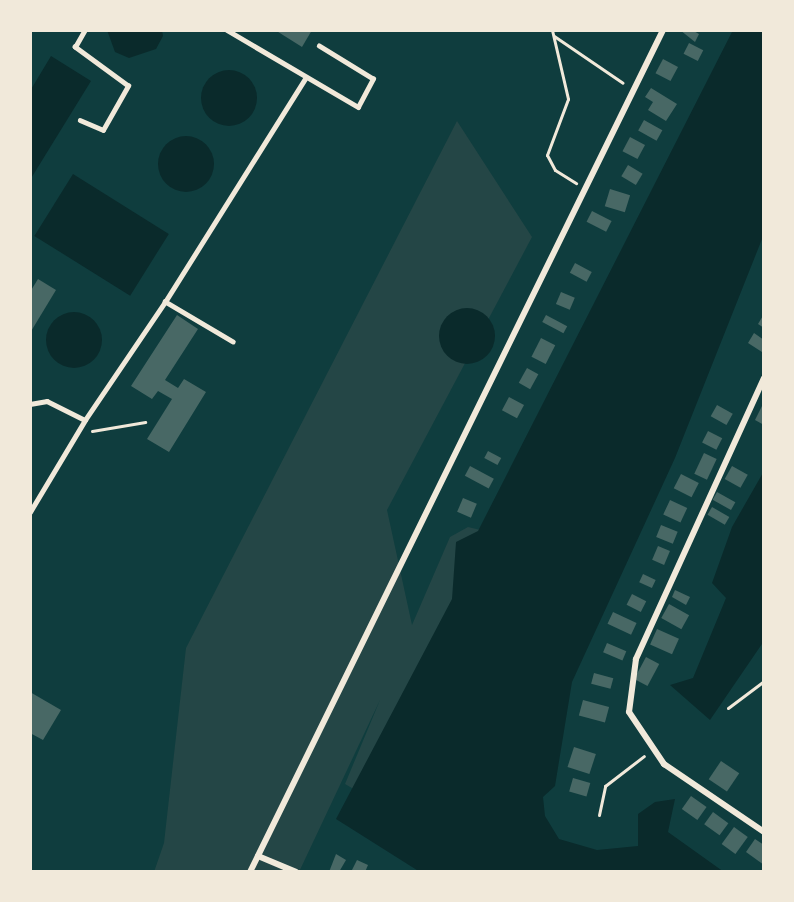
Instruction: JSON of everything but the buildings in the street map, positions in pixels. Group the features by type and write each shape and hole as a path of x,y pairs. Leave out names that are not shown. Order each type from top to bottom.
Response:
{"street":[{"path":"250,872 663,30"},
{"path":"764,378 636,660 629,712 664,764 764,832"},
{"path":"258,856 296,872"}],"lane":[{"path":"80,120 103,130 128,86 75,47 85,30"},
{"path":"227,30 305,79 358,107 373,79 319,46"},
{"path":"30,512 85,420 165,302 305,79"},
{"path":"165,302 233,342"},
{"path":"30,404 47,401 85,420"}],"path":[{"path":"552,30 568,99 547,155 555,170 587,189"},
{"path":"553,35 635,91"},
{"path":"78,434 145,422"},
{"path":"728,708 764,681"},
{"path":"599,815 605,786 654,748"}],"shaded area":[{"path":"107,30 162,30 163,36 156,49 129,58 115,52"},
{"path":"733,30 764,30 764,234 675,458 572,682 555,786 543,797 545,816 559,839 597,850 638,846 638,814 655,802 675,799 668,832 724,872 420,872 336,819 452,599 456,542 478,531"},
{"path":"51,56 91,81 30,180 30,91"},
{"path":"224,70 234,70 249,78 255,87 257,98 255,109 249,118 234,126 224,126 213,121 206,114 201,103 201,93 206,82 213,75"},
{"path":"457,121 532,237 387,510 412,625 450,537 468,527 544,545 495,872 345,784 380,700 299,872 154,872 164,843 186,648"},
{"path":"181,136 191,136 206,144 212,153 214,164 212,175 206,184 191,192 181,192 170,187 163,180 158,169 158,159 163,148 170,141"},
{"path":"73,174 169,234 130,296 34,236"},
{"path":"462,308 472,308 487,316 493,325 495,336 493,347 487,356 472,364 462,364 451,359 444,352 439,341 439,331 444,320 451,313"},
{"path":"69,312 79,312 94,320 100,329 102,340 100,351 94,360 79,368 69,368 58,363 51,356 46,345 46,335 51,324 58,317"},
{"path":"764,471 764,641 710,720 670,685 693,678 726,598 712,583 732,527"}]}
